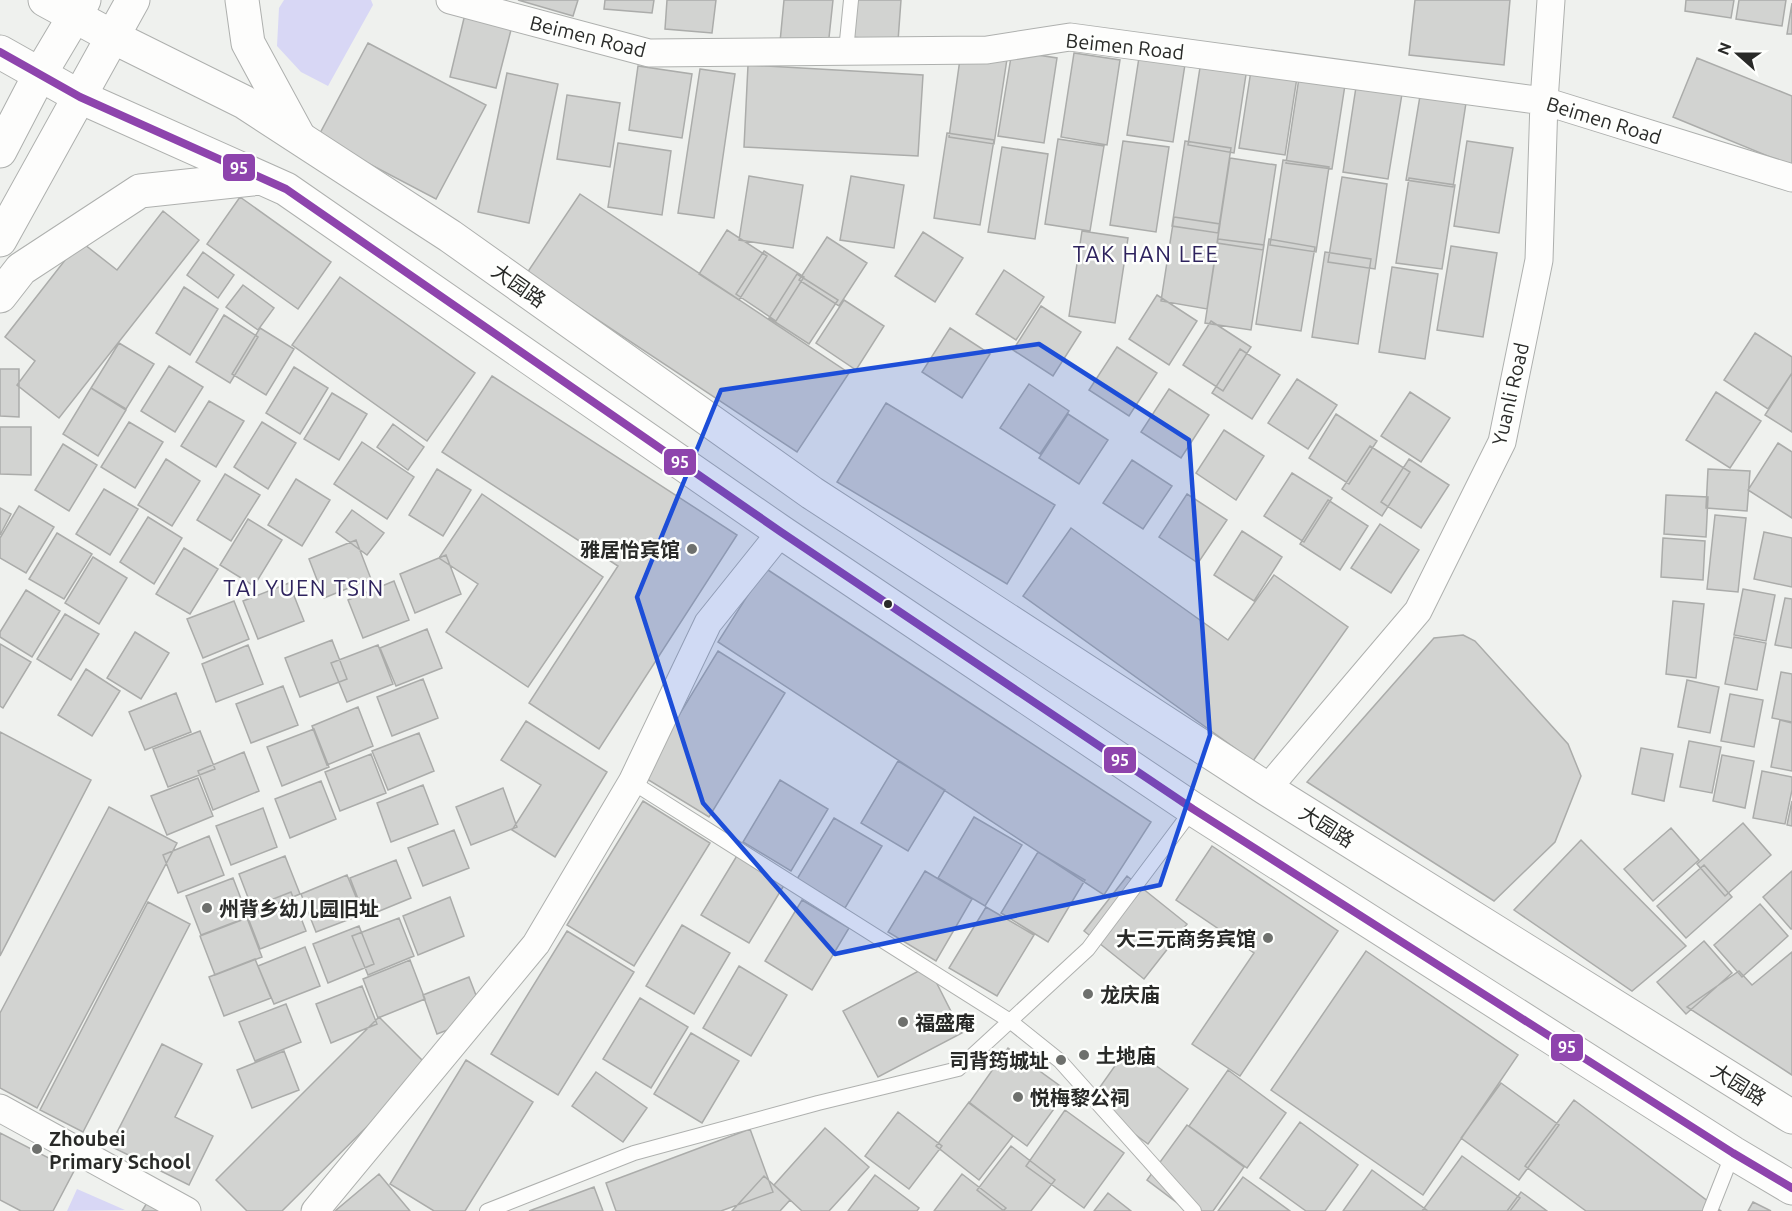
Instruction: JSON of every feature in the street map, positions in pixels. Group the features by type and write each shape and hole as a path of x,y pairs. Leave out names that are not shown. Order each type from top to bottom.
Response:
{"main road":[{"name":"大园路","path":"45,0 80,8 113,37 244,102 299,137 450,236 812,493 1267,789 1792,1117"},
{"path":"0,240 134,0"},
{"path":"242,0 248,44 299,137"},
{"path":"0,151 40,74 80,8"},
{"path":"0,52 80,97 286,189 781,532 1193,809 1733,1153 1792,1188"},
{"path":"0,296 21,269 140,190 262,178"}],"street":[{"name":"Beimen Road","path":"450,0 649,53 987,50 1070,37 1544,101 1792,178"},
{"name":"Yuanli Road","path":"1267,789 1418,611 1502,442 1539,260 1544,101 1551,0"},
{"path":"315,1211 536,945 632,782 708,622 781,532"},
{"path":"0,1108 187,1211"}],"lane":[{"path":"846,51 851,0"},
{"path":"632,782 1010,1021 1060,1061 1194,1211"},
{"path":"487,1211 634,1153 818,1103 958,1069 1088,949 1193,809"},
{"path":"1710,1211 1733,1153"}],"highlighted area":[{"path":"1039,344 1189,440 1210,735 1160,885 835,954 703,803 637,597 721,390"}],"shaded area":[{"path":"284,0 371,0 373,5 328,86 301,72 277,46 279,8"},
{"path":"77,1189 125,1210 67,1211"}],"building":[{"path":"518,0 578,0 573,16"},
{"path":"605,0 654,0 652,13 604,9"},
{"path":"667,0 716,0 712,33 665,29"},
{"path":"784,0 833,0 828,47 780,42"},
{"path":"853,0 901,0 898,41 850,37"},
{"path":"1415,0 1510,0 1504,65 1409,55"},
{"path":"1686,0 1734,0 1731,18 1685,11"},
{"path":"1739,0 1786,0 1782,26 1736,19"},
{"path":"1792,3 1792,34 1787,34"},
{"path":"465,14 512,26 496,88 450,77"},
{"path":"368,43 486,105 436,199 318,137"},
{"path":"1012,51 1057,58 1044,143 998,136"},
{"path":"1140,51 1186,58 1173,142 1127,135"},
{"path":"961,52 1007,59 994,144 949,137"},
{"path":"1074,53 1120,60 1107,145 1061,137"},
{"path":"1697,58 1792,96 1792,166 1673,117"},
{"path":"1201,61 1247,68 1234,153 1188,145"},
{"path":"1252,64 1298,71 1285,155 1239,148"},
{"path":"748,65 923,75 918,156 744,147"},
{"path":"638,66 692,74 682,138 629,130"},
{"path":"700,69 735,74 714,218 678,213"},
{"path":"507,73 558,84 529,223 478,212"},
{"path":"1299,78 1345,85 1332,169 1286,163"},
{"path":"1356,87 1402,94 1388,179 1343,172"},
{"path":"567,95 620,103 610,167 557,159"},
{"path":"1420,96 1466,103 1453,187 1406,180"},
{"path":"947,133 994,140 980,225 934,218"},
{"path":"1058,139 1104,146 1090,231 1045,224"},
{"path":"1123,141 1169,147 1156,232 1110,225"},
{"path":"1185,141 1231,148 1218,233 1172,226"},
{"path":"1467,141 1513,148 1499,233 1454,226"},
{"path":"618,143 671,151 662,215 608,207"},
{"path":"1002,147 1048,154 1035,239 988,232"},
{"path":"1230,158 1276,165 1263,250 1217,243"},
{"path":"1283,160 1329,167 1316,252 1270,245"},
{"path":"749,176 803,185 793,248 739,240"},
{"path":"851,176 904,185 894,248 840,240"},
{"path":"1342,177 1387,184 1375,269 1328,262"},
{"path":"1409,178 1455,185 1442,269 1396,263"},
{"path":"580,194 849,373 797,452 527,273"},
{"path":"240,197 331,262 298,309 207,244"},
{"path":"163,211 199,240 59,418 17,385 35,361 5,337 80,241 117,270"},
{"path":"1174,217 1220,224 1207,309 1161,301"},
{"path":"727,230 767,256 739,300 699,274"},
{"path":"1082,231 1128,238 1115,323 1069,316"},
{"path":"923,232 963,258 935,302 895,276"},
{"path":"827,237 867,263 839,306 799,280"},
{"path":"1218,239 1264,245 1251,330 1205,323"},
{"path":"1269,239 1315,247 1301,331 1256,324"},
{"path":"1451,246 1497,253 1483,337 1437,330"},
{"path":"764,251 804,277 776,321 736,294"},
{"path":"203,252 234,275 218,298 187,275"},
{"path":"1325,252 1371,259 1358,344 1312,337"},
{"path":"1392,267 1438,274 1425,359 1379,352"},
{"path":"1004,270 1044,297 1016,340 976,314"},
{"path":"797,274 838,300 809,344 769,318"},
{"path":"340,277 475,373 427,441 292,345"},
{"path":"243,285 274,308 258,330 226,307"},
{"path":"184,287 218,309 190,355 156,333"},
{"path":"1157,295 1197,321 1169,365 1129,339"},
{"path":"844,300 884,326 856,370 816,343"},
{"path":"1041,306 1081,332 1053,376 1013,350"},
{"path":"224,315 258,337 230,383 196,362"},
{"path":"1211,321 1251,347 1223,391 1183,365"},
{"path":"260,328 294,349 266,395 232,374"},
{"path":"950,328 990,354 962,398 922,372"},
{"path":"1755,333 1792,357 1792,373 1768,409 1724,380"},
{"path":"119,343 154,364 126,409 91,388"},
{"path":"1117,347 1157,373 1129,416 1089,390"},
{"path":"1240,349 1280,375 1252,419 1212,393"},
{"path":"169,366 203,387 175,432 141,411"},
{"path":"294,367 328,388 300,434 266,413"},
{"path":"0,369 19,369 19,417 0,416"},
{"path":"1792,373 1792,432 1765,415"},
{"path":"492,376 737,535 599,749 529,703 618,566 442,452"},
{"path":"1297,379 1337,405 1308,449 1268,423"},
{"path":"1029,384 1069,411 1040,454 1000,428"},
{"path":"91,388 126,410 98,456 63,434"},
{"path":"1169,389 1209,415 1181,458 1141,432"},
{"path":"1410,392 1450,418 1421,462 1381,436"},
{"path":"1716,392 1761,421 1730,468 1686,440"},
{"path":"332,393 367,414 339,460 304,439"},
{"path":"209,401 244,421 216,467 181,446"},
{"path":"886,403 1055,505 1007,584 837,482"},
{"path":"1068,414 1108,440 1079,484 1039,458"},
{"path":"1336,414 1377,441 1349,484 1309,458"},
{"path":"129,422 163,442 135,488 101,467"},
{"path":"262,422 296,443 268,489 234,467"},
{"path":"393,424 424,447 408,470 377,447"},
{"path":"0,427 31,427 31,475 0,474"},
{"path":"1224,430 1264,456 1236,500 1196,473"},
{"path":"362,442 414,477 387,519 334,484"},
{"path":"1778,443 1792,452 1792,518 1748,490"},
{"path":"63,444 97,465 69,511 35,490"},
{"path":"1370,446 1410,472 1382,516 1342,489"},
{"path":"166,459 200,481 172,526 138,505"},
{"path":"1409,459 1449,485 1421,528 1381,502"},
{"path":"1132,460 1172,486 1143,529 1103,503"},
{"path":"437,469 471,490 443,536 409,515"},
{"path":"1708,469 1750,471 1747,511 1706,508"},
{"path":"1292,473 1332,498 1304,542 1264,516"},
{"path":"225,474 260,495 231,541 197,520"},
{"path":"296,479 330,500 302,546 268,525"},
{"path":"104,489 138,509 110,555 76,534"},
{"path":"482,494 603,577 528,687 446,632 478,584 439,558"},
{"path":"1187,494 1227,520 1198,563 1159,537"},
{"path":"1666,495 1708,497 1706,537 1664,534"},
{"path":"1328,500 1368,526 1340,570 1300,544"},
{"path":"19,506 54,527 26,573 0,558 0,538"},
{"path":"0,508 11,514 0,535"},
{"path":"352,510 384,533 367,555 336,532"},
{"path":"1715,515 1746,518 1738,592 1707,589"},
{"path":"148,517 182,538 154,584 120,562"},
{"path":"248,519 282,540 254,586 220,565"},
{"path":"1380,524 1419,550 1391,593 1351,568"},
{"path":"1071,528 1228,640 1274,575 1348,627 1253,761 1023,596"},
{"path":"1242,531 1282,557 1254,601 1214,575"},
{"path":"1764,532 1792,538 1792,587 1754,579"},
{"path":"57,533 92,554 64,599 29,579"},
{"path":"1663,538 1705,541 1703,580 1661,577"},
{"path":"356,540 371,579 324,598 309,559"},
{"path":"184,548 218,569 190,614 156,594"},
{"path":"446,555 461,594 415,613 400,574"},
{"path":"93,557 127,578 99,624 65,603"},
{"path":"765,568 1151,822 1104,895 718,642"},
{"path":"394,581 409,620 363,638 348,600"},
{"path":"289,583 304,621 258,639 243,601"},
{"path":"1743,589 1775,595 1766,641 1734,635"},
{"path":"26,590 60,611 32,657 0,637 0,632"},
{"path":"1785,598 1792,599 1792,648 1775,645"},
{"path":"234,601 249,639 203,658 187,619"},
{"path":"1673,601 1704,604 1696,678 1666,674"},
{"path":"65,614 99,634 71,680 37,659"},
{"path":"427,629 442,668 396,686 380,648"},
{"path":"135,632 169,653 141,699 107,678"},
{"path":"1463,635 1475,641 1568,744 1581,776 1555,842 1494,901 1307,782 1434,638"},
{"path":"1734,637 1766,643 1757,690 1725,684"},
{"path":"332,640 347,679 300,697 285,658"},
{"path":"0,644 31,662 3,708 0,706"},
{"path":"248,645 263,684 216,702 202,664"},
{"path":"378,645 393,684 347,702 331,663"},
{"path":"718,651 785,693 709,817 642,776"},
{"path":"86,669 120,691 92,736 58,715"},
{"path":"1781,672 1792,674 1792,722 1772,718"},
{"path":"423,679 438,718 392,736 377,697"},
{"path":"1687,680 1719,687 1710,733 1678,727"},
{"path":"283,686 298,725 251,743 236,704"},
{"path":"176,693 191,732 145,750 129,712"},
{"path":"1730,694 1763,700 1754,747 1721,741"},
{"path":"358,707 373,746 327,765 312,726"},
{"path":"1780,720 1792,723 1792,771 1771,767"},
{"path":"526,721 607,772 555,857 512,830 541,785 501,760"},
{"path":"314,729 329,767 282,786 267,747"},
{"path":"200,731 215,769 168,787 153,749"},
{"path":"0,732 91,780 0,956"},
{"path":"419,733 434,771 388,790 372,751"},
{"path":"1689,741 1721,747 1712,793 1680,787"},
{"path":"1641,748 1673,754 1664,801 1632,794"},
{"path":"244,752 259,791 213,810 198,771"},
{"path":"371,754 386,793 340,811 325,772"},
{"path":"1722,755 1754,761 1745,808 1713,801"},
{"path":"898,761 945,790 908,851 861,823"},
{"path":"1762,771 1792,777 1792,790 1785,824 1753,818"},
{"path":"198,778 213,816 167,835 151,796"},
{"path":"780,780 828,809 791,871 743,842"},
{"path":"321,781 336,819 290,838 275,799"},
{"path":"423,785 438,824 391,842 377,803"},
{"path":"503,788 517,827 471,845 456,807"},
{"path":"643,801 710,843 634,966 567,925"},
{"path":"1792,801 1792,826 1787,825"},
{"path":"109,807 177,843 37,1108 0,1088 0,1013"},
{"path":"263,808 277,847 231,865 216,826"},
{"path":"974,817 1022,845 985,906 938,878"},
{"path":"834,818 882,846 845,908 797,879"},
{"path":"1743,823 1771,855 1725,896 1697,864"},
{"path":"1671,828 1699,860 1653,901 1624,869"},
{"path":"454,830 469,868 423,886 408,848"},
{"path":"209,836 224,875 178,893 163,855"},
{"path":"1581,840 1686,946 1632,991 1514,910"},
{"path":"1212,846 1338,931 1240,1076 1192,1044 1254,953 1176,900"},
{"path":"1038,852 1085,880 1048,942 1001,913"},
{"path":"738,854 786,882 749,943 701,915"},
{"path":"285,856 300,894 254,913 239,874"},
{"path":"396,860 411,898 365,917 350,878"},
{"path":"1704,865 1732,897 1686,938 1657,906"},
{"path":"925,871 972,899 936,961 888,932"},
{"path":"1792,871 1792,929 1791,929 1763,897"},
{"path":"347,875 363,914 316,932 301,894"},
{"path":"1127,876 1187,924 1144,979 1084,931"},
{"path":"233,878 248,917 201,935 186,896"},
{"path":"291,892 306,931 260,949 245,910"},
{"path":"450,897 464,936 418,955 403,916"},
{"path":"802,900 849,928 812,990 765,961"},
{"path":"148,902 190,924 83,1132 40,1110"},
{"path":"1760,904 1788,936 1742,977 1714,945"},
{"path":"986,907 1034,935 997,996 949,968"},
{"path":"247,918 262,957 215,975 200,936"},
{"path":"399,918 414,956 368,975 352,936"},
{"path":"682,925 730,953 694,1014 646,986"},
{"path":"359,926 374,964 328,983 313,944"},
{"path":"567,931 634,972 558,1095 491,1054"},
{"path":"1704,941 1732,973 1686,1014 1657,982"},
{"path":"305,947 320,986 274,1004 258,966"},
{"path":"1366,951 1518,1055 1423,1195 1271,1090"},
{"path":"1792,952 1792,1075 1687,1007 1739,971 1752,985"},
{"path":"255,959 271,998 224,1016 209,977"},
{"path":"410,960 425,999 378,1018 363,979"},
{"path":"739,966 787,995 751,1056 703,1028"},
{"name":"福盛庵","path":"928,966 962,1033 878,1077 843,1011"},
{"path":"469,977 484,1016 437,1034 423,995"},
{"path":"362,986 377,1024 331,1043 316,1004"},
{"path":"640,998 688,1027 651,1088 603,1059"},
{"path":"286,1004 301,1042 255,1061 239,1022"},
{"path":"379,1017 428,1066 282,1211 247,1211 216,1180"},
{"path":"691,1033 739,1061 702,1123 654,1094"},
{"path":"162,1044 202,1064 175,1117 213,1136 189,1185 110,1146"},
{"path":"1129,1046 1188,1089 1148,1144 1090,1101"},
{"name":"悦梅黎公祠","path":"1008,1048 1067,1091 1027,1146 969,1103"},
{"path":"284,1051 299,1090 252,1108 237,1070"},
{"path":"466,1060 533,1102 465,1211 434,1211 390,1184"},
{"path":"1228,1070 1286,1113 1247,1168 1189,1126"},
{"path":"596,1072 647,1108 623,1142 572,1106"},
{"path":"1501,1083 1559,1125 1519,1180 1461,1138"},
{"path":"1574,1100 1721,1211 1586,1211 1525,1166"},
{"path":"969,1102 1013,1136 979,1180 936,1146"},
{"path":"1065,1110 1124,1153 1084,1208 1026,1166"},
{"path":"898,1112 942,1146 909,1189 865,1156"},
{"path":"1300,1122 1358,1165 1325,1211 1306,1211 1260,1178"},
{"path":"1187,1125 1244,1167 1213,1211 1188,1211 1147,1180"},
{"path":"825,1128 869,1167 829,1211 802,1211 774,1185"},
{"path":"750,1129 773,1192 721,1211 616,1211 606,1183"},
{"path":"0,1133 74,1171 53,1211 21,1211 0,1200"},
{"path":"1011,1146 1055,1180 1031,1211 1004,1211 977,1190"},
{"path":"1462,1156 1520,1198 1510,1211 1422,1211"},
{"path":"1372,1170 1428,1211 1343,1211"},
{"path":"379,1174 410,1211 335,1211"},
{"path":"962,1174 1006,1208 1003,1211 934,1211"},
{"path":"875,1175 919,1208 917,1211 848,1211"},
{"path":"764,1176 790,1200 780,1211 732,1211"},
{"path":"1243,1177 1290,1211 1218,1211"},
{"path":"594,1187 603,1211 529,1211"},
{"path":"1521,1192 1547,1211 1507,1211"},
{"path":"1108,1193 1131,1211 1094,1211"},
{"path":"148,1201 167,1211 142,1211"},
{"path":"1753,1202 1771,1211 1748,1211"}],"transit line":[{"name":"95","path":"0,52 80,97 286,189 781,532 1193,809 1733,1153 1792,1188"}],"place":[{"name":"雅居怡宾馆","path":"692,549"},
{"name":"州背乡幼儿园旧址","path":"207,908"},
{"name":"大三元商务宾馆","path":"1268,938"},
{"name":"龙庆庙","path":"1088,994"},
{"name":"福盛庵","path":"903,1022"},
{"name":"土地庙","path":"1084,1055"},
{"name":"司背筠城址","path":"1061,1060"},
{"name":"悦梅黎公祠","path":"1018,1097"},
{"name":"Zhoubei Primary School","path":"37,1149"}],"district":[{"name":"TAK HAN LEE","path":"1146,253"},
{"name":"TAI YUEN TSIN","path":"304,587"}]}
